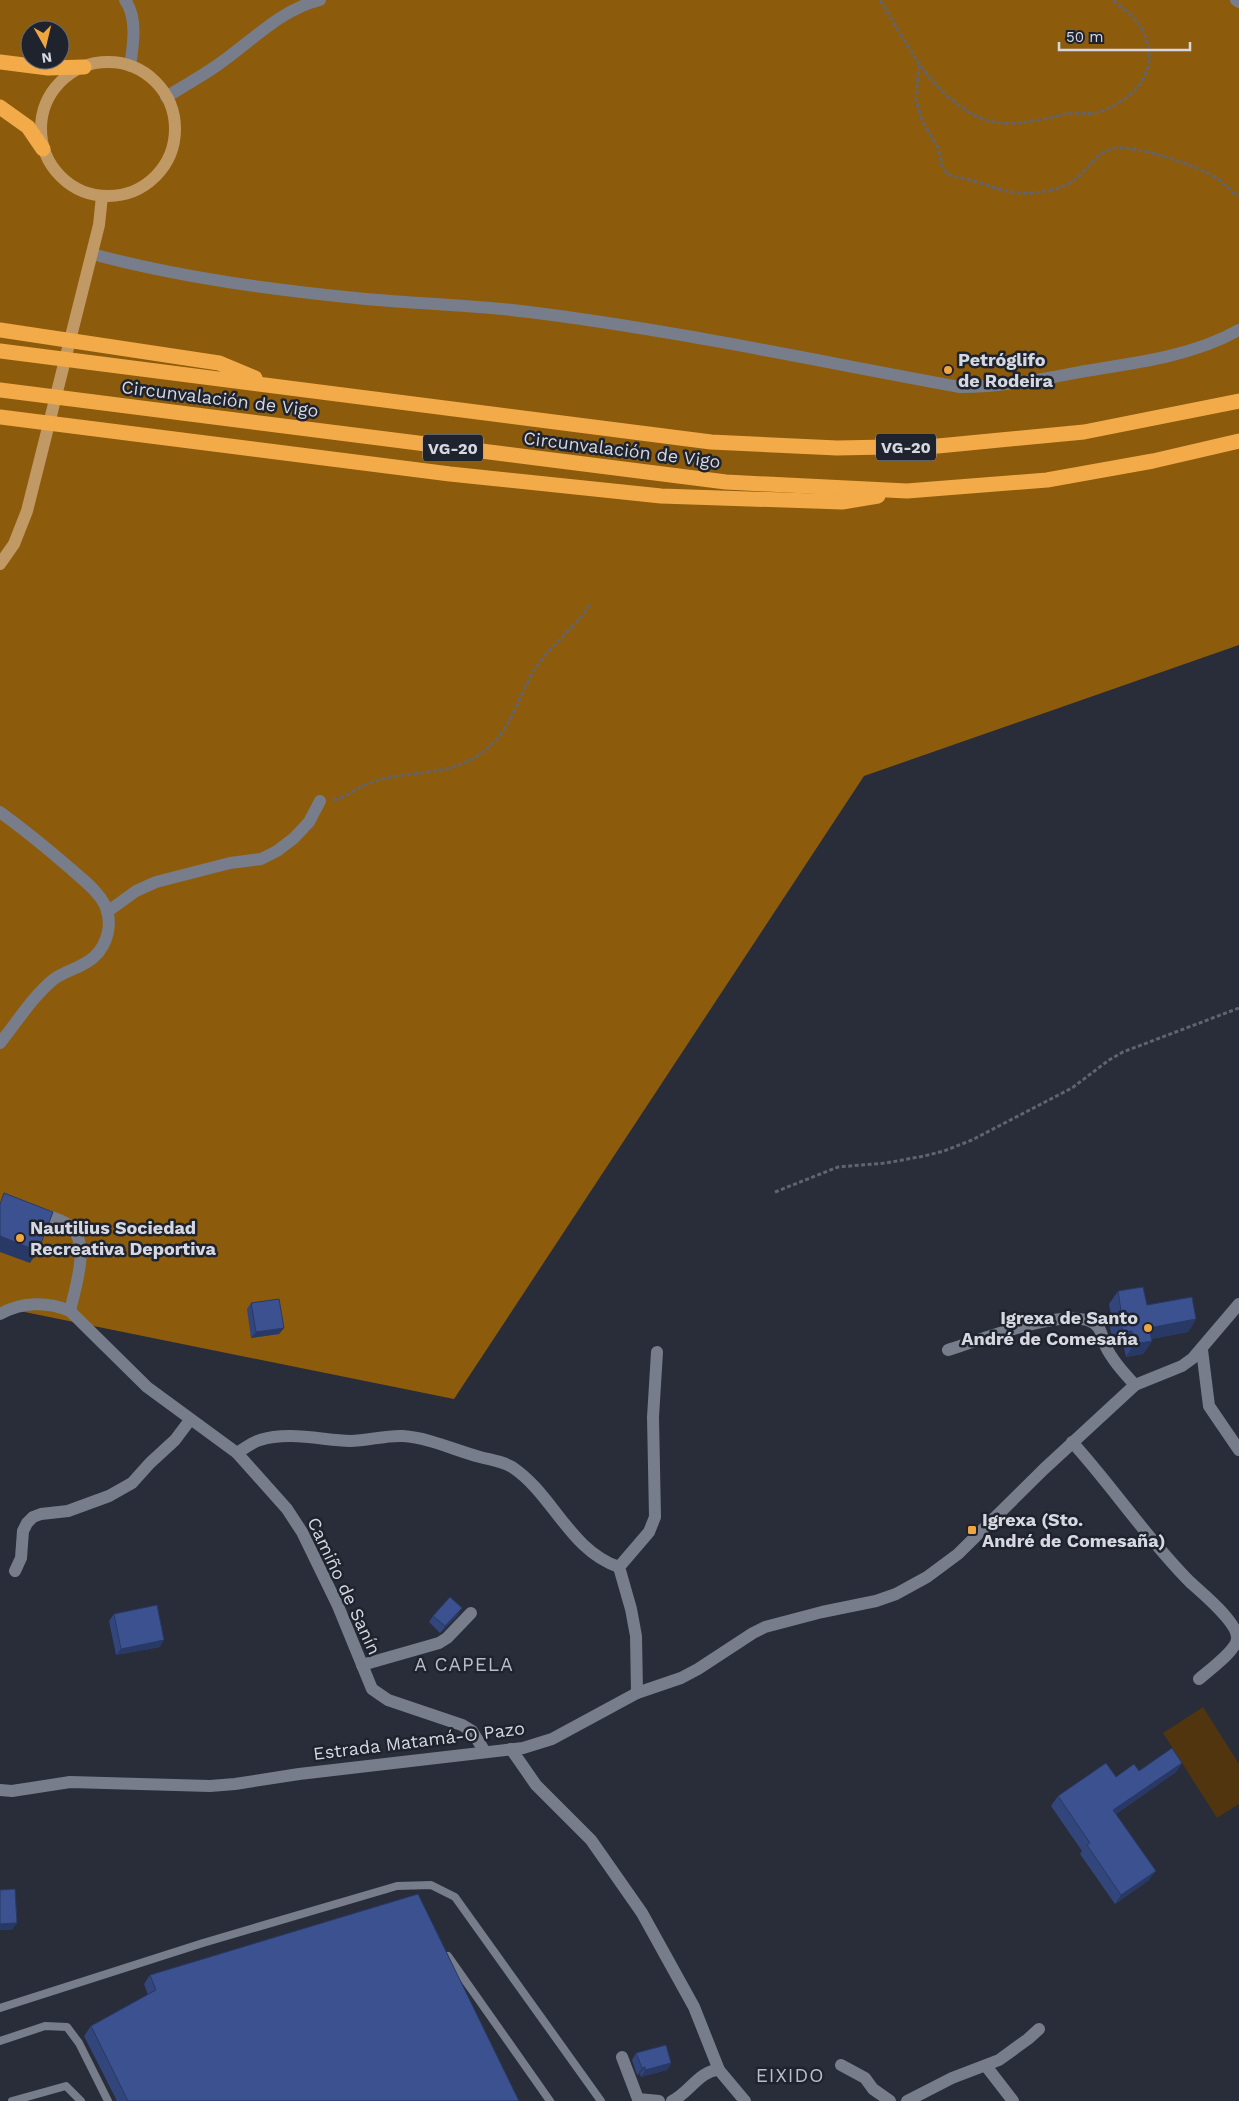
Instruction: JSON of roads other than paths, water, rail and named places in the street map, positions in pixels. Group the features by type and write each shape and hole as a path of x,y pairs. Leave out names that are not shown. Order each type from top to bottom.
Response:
{"highway":[{"path":"0,62 48,68 84,66"},
{"path":"0,107 28,127 43,149"},
{"path":"0,330 219,363 275,386"},
{"name":"Circunvalación de Vigo","path":"0,351 711,442 837,448 938,446 1084,432 1239,401"},
{"name":"Circunvalación de Vigo","path":"0,390 726,482 906,491 1047,480 1153,461 1239,441"},
{"path":"0,416 450,474 661,496 842,502 906,491"}],"main road":[{"path":"99,63 115,63 130,66 151,78 166,97 174,122 173,142 167,160 160,171 140,188 115,196 86,193 72,186 59,176 43,149 40,135 44,106 60,82 84,66 99,63"},
{"path":"0,564 14,544 27,511 39,470 99,225 102,196"}],"street":[{"path":"125,0 130,10 134,33 130,66"},
{"path":"166,97 219,65 283,16 305,4 320,0"},
{"path":"92,254 148,268 209,279 365,299 527,312 635,327 960,387 1011,385 1125,364 1181,352 1239,330"},
{"path":"107,912 136,892 156,882 230,863 261,859 277,851 294,838 309,822 320,801"},
{"path":"0,812 38,840 88,884 101,899 107,912 108,930 101,948 93,958 78,968 56,978 42,990 0,1043"},
{"path":"0,1314 34,1304 60,1307 70,1311 81,1257 80,1242 72,1227 59,1220 26,1208"},
{"name":"Estrada Matamá-O Pazo","path":"0,1790 12,1791 70,1782 210,1786 235,1784 299,1774 511,1749 535,1745 552,1739 637,1693 675,1680 698,1669 765,1627 822,1612 876,1601 912,1586 942,1567 958,1554 1072,1442 1135,1385 1182,1366 1202,1350 1239,1304"},
{"name":"Camiño de Sanín","path":"70,1311 147,1386 190,1420 237,1453 287,1509 302,1532 338,1606 368,1682 379,1696 462,1724 472,1731 485,1752"},
{"path":"948,1350 1048,1320 1068,1317 1082,1318 1092,1322 1099,1328 1105,1346 1135,1385"},
{"path":"1202,1350 1209,1406 1239,1450"},
{"path":"618,1567 649,1532 655,1517 653,1417 657,1352"},
{"path":"15,1571 21,1558 23,1531 33,1517 41,1514 68,1511 110,1496 132,1483 175,1440 190,1420"},
{"path":"237,1453 258,1440 270,1437 286,1436 353,1441 403,1436 442,1444 498,1461 512,1468 548,1501 565,1526 598,1558 618,1567 629,1600 636,1636 637,1693"},
{"path":"1072,1442 1114,1490 1172,1563 1234,1625 1238,1639 1235,1647 1199,1679"},
{"path":"362,1665 439,1643 447,1638 471,1612"},
{"path":"511,1749 536,1785 591,1840 642,1914 694,2007 719,2070 745,2101"},
{"path":"907,2101 952,2078 986,2066 1009,2053 1039,2029"},
{"path":"622,2057 638,2099 658,2101"},
{"path":"841,2065 865,2078 873,2089 890,2101"},
{"path":"986,2066 1013,2101"},
{"path":"672,2101 704,2076 714,2070 719,2070"}],"lane":[{"path":"0,2008 202,1943 397,1886 431,1885 455,1897 601,2101"},
{"path":"448,1956 550,2101"},
{"path":"0,2041 45,2026 67,2027 79,2043 108,2101"},
{"path":"12,2101 66,2086 80,2101"}],"place":[{"name":"Petróglifo de Rodeira","path":"948,370"},
{"name":"Nautilius Sociedad Recreativa Deportiva","path":"20,1238"},
{"name":"Igrexa de Santo André de Comesaña","path":"1148,1328"},
{"name":"Igrexa (Sto. André de Comesaña)","path":"972,1530"}],"district":[{"name":"A CAPELA","path":"464,1664"},
{"name":"EIXIDO","path":"790,2075"}]}
